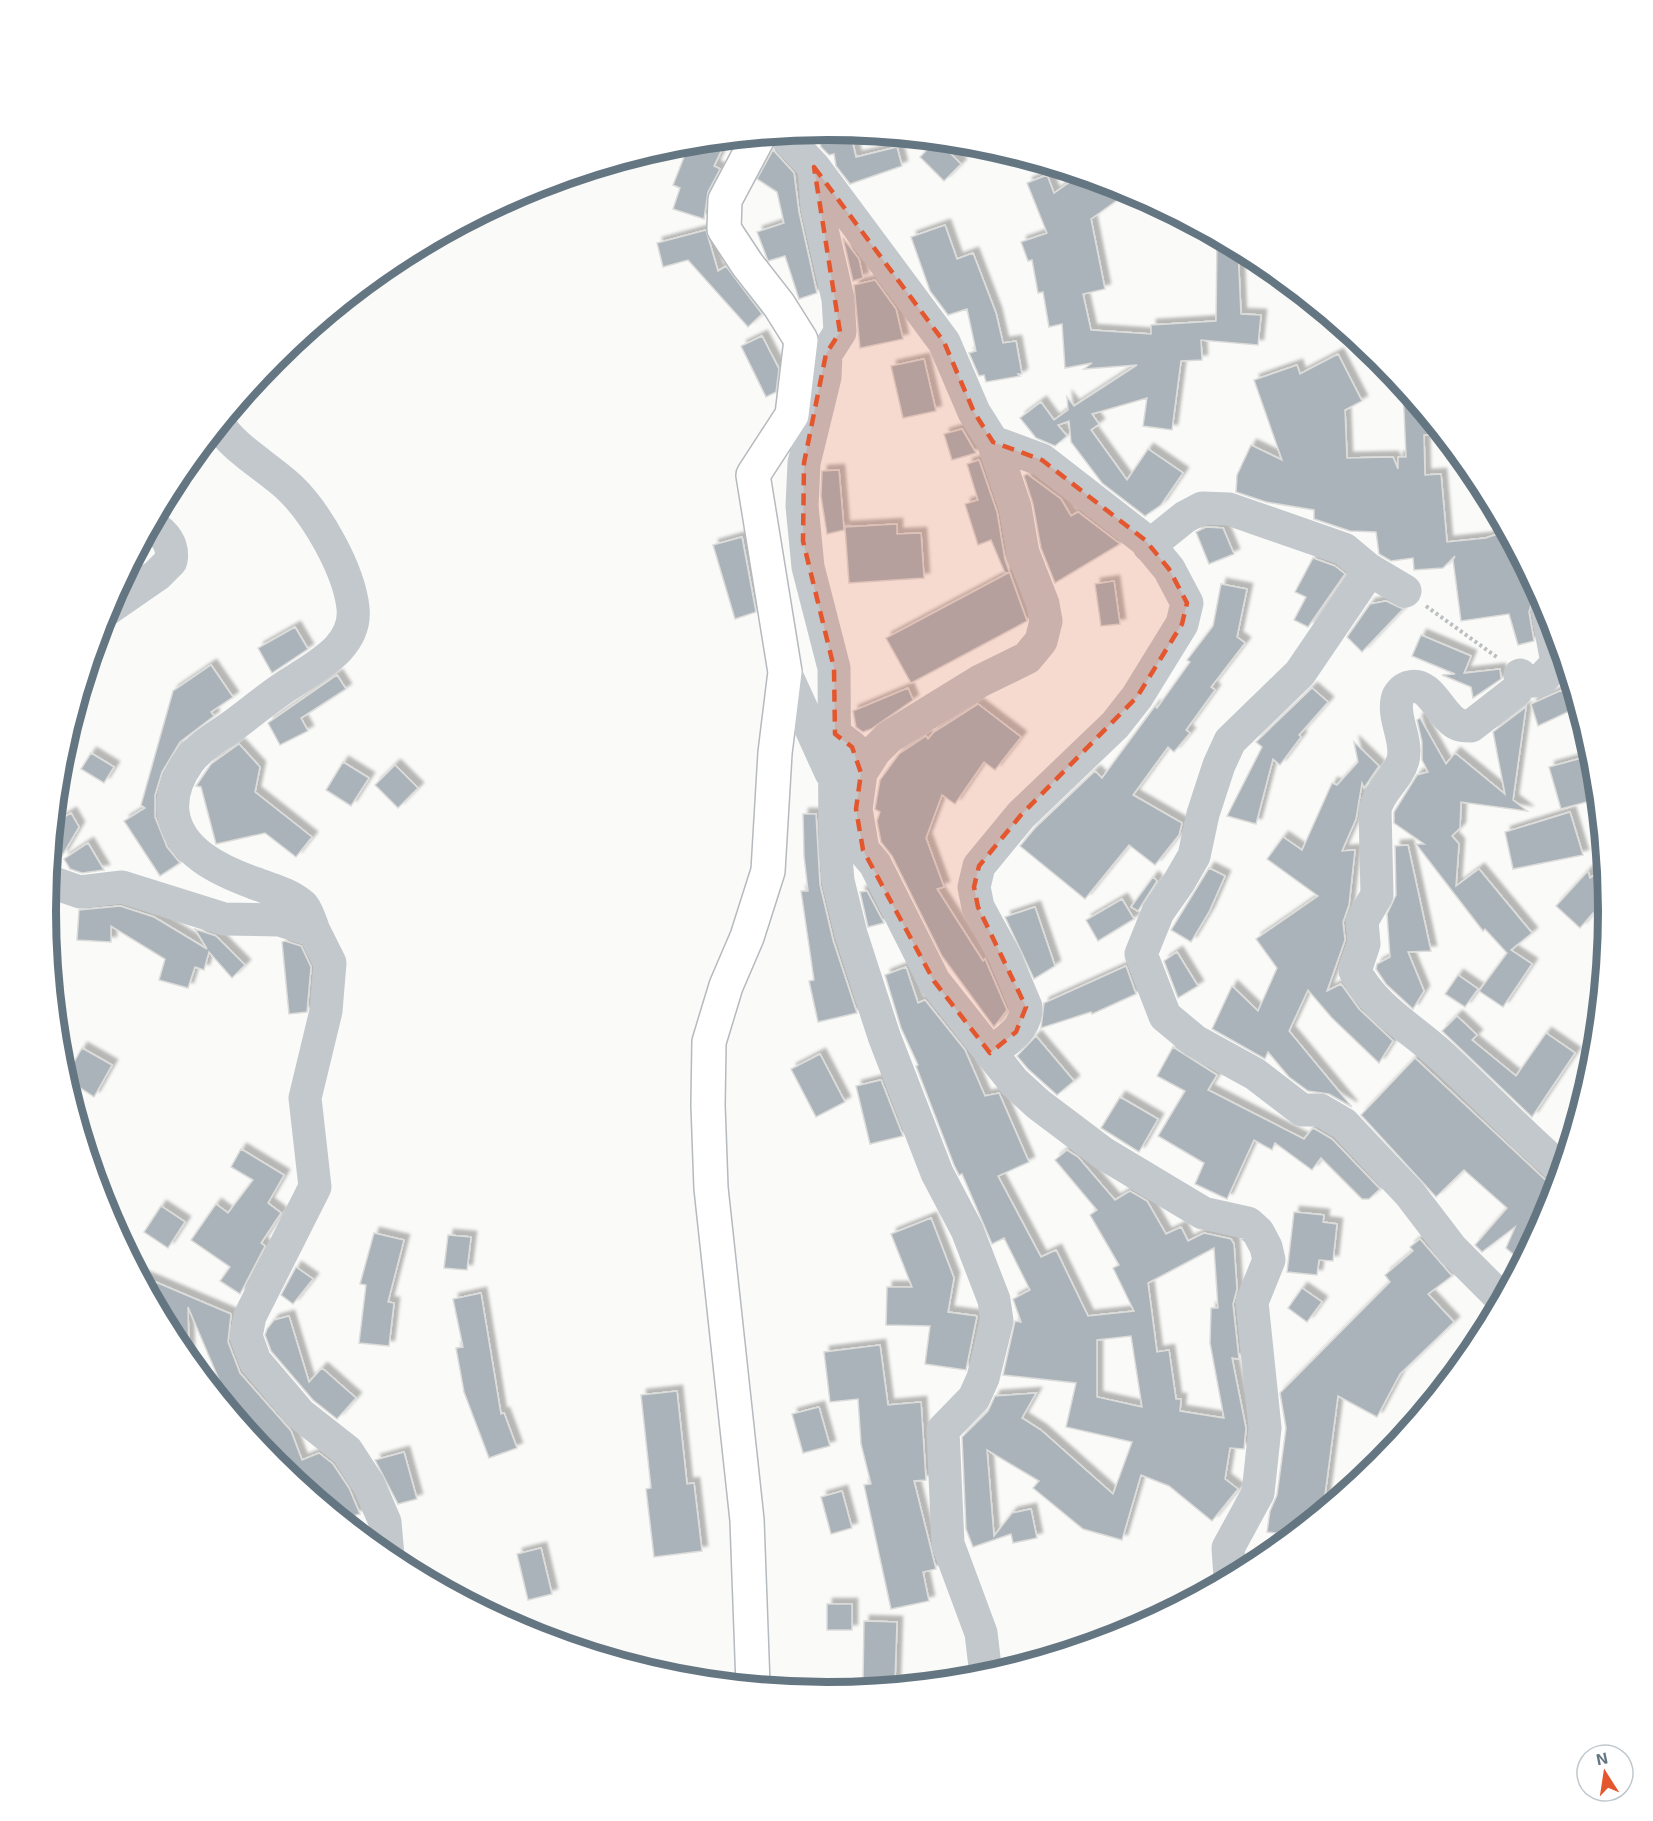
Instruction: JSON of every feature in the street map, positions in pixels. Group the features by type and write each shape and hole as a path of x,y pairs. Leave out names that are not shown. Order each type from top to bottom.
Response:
{"main road":[{"path":"753,1678 747,1520 711,1188 708,1105 710,1042 726,986 747,937 768,871 776,753 785,672 753,475 792,416 801,340 779,305 747,264 724,229 725,200 755,143"}],"street":[{"path":"789,141 814,167 944,342 974,412 993,442 1015,507 1023,553 1043,604 1046,621 1041,641 1027,658 980,681 889,736 848,777"},
{"path":"814,167 817,208 838,299 840,332 826,354 825,377 804,463 803,541 834,668 835,734 856,809 863,850 875,864 934,981 1014,1082 1038,1104 1103,1153 1203,1213 1248,1223 1258,1232 1266,1247 1269,1260 1252,1302 1265,1428 1259,1482 1251,1509 1228,1548 1229,1568"},
{"path":"224,429 262,467 290,488 310,511 343,572 353,608 351,624 345,641 321,664 292,681 208,742 189,761 173,793 173,812 179,832 193,851 229,872 287,894 305,908 330,963 326,1011 305,1098 315,1187 250,1316 246,1336 255,1361 300,1414 347,1451 363,1477 385,1522 387,1544"},
{"path":"990,1053 1016,1032 1026,1016 1026,1007 1005,957 978,907 974,887 979,867 1022,815 1115,725 1159,664 1182,624 1186,603 1182,590 1149,546 1042,460 993,442"},
{"path":"1149,546 1185,517 1202,508 1215,507 1344,549 1370,570 1405,591"},
{"path":"121,600 157,575 171,561 171,545 157,529"},
{"path":"1370,570 1300,673 1248,722 1224,751 1203,814 1194,856 1158,912 1141,954 1165,1016 1195,1041 1255,1074 1302,1110 1320,1110 1344,1124 1410,1194 1452,1249 1496,1293"},
{"path":"1555,1163 1441,1056 1400,1024 1365,991 1355,971 1364,944 1362,921 1377,895 1375,809 1378,799 1403,761 1404,749 1396,706 1398,696 1404,688 1415,685 1424,688 1454,723 1472,726 1516,691 1521,679 1541,680 1557,663"},
{"path":"785,672 848,777 838,881 851,934 884,1036 937,1173 967,1230 994,1300 997,1321 983,1378 974,1398 943,1430 948,1544 981,1633 985,1665"},
{"path":"57,884 80,892 122,887 224,920 280,920 314,931"}],"path":[{"path":"1405,591 1521,679"}],"highlighted area":[{"path":"814,167 944,342 974,412 993,442 1042,460 1145,540 1169,569 1187,603 1182,624 1137,697 1021,815 979,866 974,887 978,907 1026,1007 1016,1032 990,1053 934,981 863,850 856,809 861,773 852,747 835,734 834,668 803,541 804,463 826,354 840,332"}],"building":[{"path":"819,140 852,141 856,157 897,147 902,166 850,184 836,166 834,154 829,155 821,147"},
{"path":"723,146 714,166 720,169 708,192 704,219 673,209 680,188 673,185 686,152"},
{"path":"930,147 946,149 961,164 944,181 920,157"},
{"path":"773,150 794,173 799,212 817,293 799,299 785,256 768,261 757,232 784,223 777,192 757,179"},
{"path":"1047,175 1054,193 1073,180 1121,198 1091,219 1105,289 1083,294 1091,330 1151,334 1151,325 1216,321 1217,246 1238,259 1241,314 1261,315 1258,345 1201,340 1202,360 1181,361 1172,430 1143,426 1147,398 1092,414 1099,424 1091,430 1127,480 1148,449 1183,473 1161,505 1145,516 1102,483 1071,442 1069,421 1058,425 1067,436 1055,446 1036,438 1020,418 1041,402 1054,420 1068,410 1067,397 1074,406 1137,365 1084,369 1092,363 1065,368 1062,324 1049,327 1043,292 1038,293 1032,260 1028,261 1021,242 1047,233 1027,183"},
{"path":"945,225 957,259 973,253 996,313 1003,343 1016,341 1022,374 1018,374 1020,376 986,382 984,375 979,376 969,353 976,351 967,309 948,315 930,291 911,237"},
{"path":"706,230 718,271 726,266 762,314 748,327 688,260 663,267 657,243"},
{"path":"843,238 859,259 863,278 853,281"},
{"path":"875,280 896,309 903,339 860,348 854,285"},
{"path":"762,336 779,369 776,392 766,397 741,346"},
{"path":"1338,354 1362,401 1345,410 1347,458 1393,457 1398,469 1398,457 1406,457 1403,399 1406,402 1433,435 1424,435 1425,475 1441,474 1447,542 1486,538 1499,534 1532,600 1529,612 1534,641 1518,645 1509,614 1461,621 1453,560 1455,556 1443,568 1414,570 1413,558 1391,561 1379,554 1376,532 1350,531 1314,519 1314,510 1266,502 1236,492 1237,475 1251,445 1282,460 1254,380 1297,365 1300,374"},
{"path":"924,359 936,411 903,418 891,366"},
{"path":"962,429 976,453 952,460 944,434"},
{"path":"979,460 997,512 1009,572 1005,573 991,540 978,545 965,504 978,500 967,464"},
{"path":"839,470 844,530 827,534 821,496 822,471"},
{"path":"1027,474 1061,499 1071,516 1078,512 1120,544 1055,583 1041,548 1033,504 1024,476"},
{"path":"897,524 897,534 921,533 924,578 849,583 845,527"},
{"path":"1206,527 1223,528 1234,554 1209,564 1196,532"},
{"path":"742,537 756,612 735,619 713,545"},
{"path":"1313,558 1335,566 1345,574 1308,627 1294,620 1306,597 1295,592"},
{"path":"1009,572 1027,621 911,683 886,638"},
{"path":"1114,581 1120,624 1101,626 1095,584"},
{"path":"1221,584 1247,589 1237,637 1245,643 1211,687 1215,690 1186,730 1190,733 1174,752 1168,747 1133,795 1182,823 1179,835 1155,865 1129,845 1085,899 1020,846 1035,828 1095,771 1102,778 1155,706 1157,708 1190,662 1187,660 1213,626"},
{"path":"1386,601 1403,609 1362,652 1347,637 1370,604"},
{"path":"295,627 308,649 272,673 258,648"},
{"path":"1421,635 1471,656 1464,673 1500,669 1501,679 1473,698 1471,687 1442,675 1455,674 1412,656"},
{"path":"211,665 233,697 211,712 214,716 180,742 162,772 155,795 155,817 167,847 180,863 160,876 124,821 145,808 141,805 173,691"},
{"path":"337,675 346,689 301,718 308,731 280,745 268,723"},
{"path":"908,688 913,700 871,729 863,732 856,727 853,711"},
{"path":"1312,688 1328,702 1299,735 1301,737 1280,765 1273,759 1256,824 1227,816 1262,747 1256,742"},
{"path":"1562,690 1571,711 1538,726 1531,704"},
{"path":"978,704 1021,737 995,770 984,762 955,804 942,795 926,838 944,887 937,889 983,961 985,959 1007,1010 994,1027 942,956 892,856 881,842 877,821 880,812 875,809 880,780 899,754 926,736 928,739 934,732"},
{"path":"1526,707 1513,800 1527,811 1461,802 1460,828 1452,836 1459,844 1456,886 1479,869 1532,933 1511,950 1532,964 1503,1007 1479,991 1507,953 1485,929 1483,931 1416,844 1424,844 1394,823 1394,812 1417,775 1428,772 1422,760 1422,742 1417,720 1420,718 1446,764 1455,753 1505,794 1493,732"},
{"path":"1354,742 1379,766 1364,788 1362,783 1356,819 1342,851 1355,850 1349,905 1343,922 1345,940 1327,991 1341,984 1359,1009 1393,1041 1379,1063 1332,1018 1308,990 1289,1031 1352,1107 1329,1094 1308,1091 1289,1077 1268,1052 1265,1059 1212,1029 1232,986 1258,1011 1277,968 1256,939 1318,896 1267,859 1283,837 1302,850 1332,783 1337,785 1358,762"},
{"path":"239,744 260,767 255,792 312,837 296,857 265,833 216,844 201,787 196,786 211,764"},
{"path":"91,753 114,767 104,783 81,769"},
{"path":"1582,758 1590,801 1561,809 1549,767"},
{"path":"343,762 369,778 351,806 326,790"},
{"path":"395,765 418,788 398,808 375,785"},
{"path":"1570,812 1583,855 1513,869 1505,832"},
{"path":"71,813 79,827 62,856 58,849 61,819"},
{"path":"803,814 816,814 820,885 833,940 857,1013 818,1022 809,981 814,980 801,891 808,891"},
{"path":"88,843 104,870 82,873 70,869 64,859"},
{"path":"1408,845 1431,951 1408,952 1424,991 1413,1009 1386,984 1376,969 1377,964 1390,957 1387,914 1396,895 1395,846"},
{"path":"1209,868 1225,876 1209,912 1191,942 1171,930"},
{"path":"1588,871 1590,878 1597,874 1598,920 1593,913 1580,928 1556,906"},
{"path":"1153,877 1157,881 1138,911 1131,907"},
{"path":"867,891 884,923 868,927 860,892"},
{"path":"1122,899 1134,919 1098,941 1086,920"},
{"path":"120,906 154,917 207,949 195,929 216,936 245,965 232,978 209,952 204,970 195,967 188,988 159,980 165,959 111,926 111,942 77,940 79,910"},
{"path":"1035,907 1055,966 1034,979 1005,917"},
{"path":"282,942 301,946 311,967 307,1012 289,1014"},
{"path":"1177,952 1198,986 1178,998 1164,961"},
{"path":"1126,966 1136,994 1092,1014 1091,1012 1041,1028 1044,1003"},
{"path":"906,967 918,1003 925,1000 965,1050 985,1096 999,1093 1029,1162 998,1176 1041,1257 1056,1250 1088,1316 1134,1311 1113,1268 1119,1265 1090,1215 1097,1210 1055,1160 1067,1150 1078,1157 1115,1200 1130,1191 1147,1201 1166,1234 1181,1227 1188,1241 1204,1233 1231,1239 1234,1244 1237,1289 1233,1304 1239,1359 1232,1358 1246,1428 1244,1449 1230,1448 1225,1479 1238,1489 1212,1521 1169,1486 1141,1475 1122,1540 1083,1529 1033,1488 1039,1481 987,1450 994,1536 1012,1513 1031,1509 1037,1538 1013,1543 1011,1534 973,1547 966,1529 962,1437 988,1411 995,1396 1036,1393 1022,1418 1041,1430 1113,1494 1132,1442 1066,1427 1076,1383 1003,1375 1015,1321 1021,1322 1013,1299 1030,1290 1004,1238 992,1244 962,1174 959,1175 954,1165 916,1066 918,1065 901,1028 885,975","holes":["1214,1248 1218,1308 1211,1308 1210,1343 1224,1418 1180,1411 1181,1399 1176,1399 1169,1350 1157,1352 1148,1283","1131,1336 1142,1407 1097,1397 1097,1340"]},
{"path":"1458,975 1478,989 1465,1007 1445,994"},
{"path":"1457,1016 1477,1035 1472,1040 1516,1076 1546,1033 1575,1053 1532,1117 1442,1031"},
{"path":"1036,1036 1074,1081 1057,1095 1017,1056"},
{"path":"1173,1047 1217,1075 1208,1090 1304,1139 1312,1129 1315,1129 1332,1139 1380,1189 1369,1199 1362,1199 1321,1158 1312,1170 1275,1143 1272,1150 1254,1140 1227,1199 1195,1184 1204,1163 1158,1136 1185,1091 1157,1076"},
{"path":"82,1048 112,1065 94,1097 76,1085 71,1067"},
{"path":"820,1054 845,1102 816,1117 791,1069"},
{"path":"1415,1058 1548,1182 1516,1256 1506,1248 1515,1227 1482,1252 1475,1245 1507,1208 1464,1170 1436,1197 1361,1115"},
{"path":"881,1080 903,1136 870,1144 856,1086"},
{"path":"1120,1097 1158,1119 1139,1152 1101,1128"},
{"path":"241,1149 284,1175 268,1203 281,1213 261,1243 265,1246 240,1294 220,1281 230,1267 191,1240 216,1204 228,1213 253,1180 231,1167"},
{"path":"161,1206 185,1222 168,1248 144,1232"},
{"path":"1294,1212 1324,1215 1323,1222 1337,1224 1333,1261 1319,1260 1317,1275 1287,1272"},
{"path":"931,1218 954,1278 948,1312 977,1316 966,1370 925,1364 930,1326 886,1325 887,1287 912,1287 891,1234"},
{"path":"374,1233 404,1240 388,1302 394,1303 389,1346 359,1343 366,1285 360,1284"},
{"path":"448,1235 471,1237 467,1270 444,1268"},
{"path":"1420,1239 1452,1276 1428,1294 1454,1322 1400,1374 1377,1417 1338,1396 1324,1499 1280,1534 1267,1532 1270,1511 1277,1495 1286,1428 1280,1393 1390,1282 1385,1275 1413,1251 1410,1247"},
{"path":"296,1267 313,1279 293,1304 281,1295"},
{"path":"150,1280 231,1314 228,1342 240,1373 291,1431 302,1460 319,1453 333,1464 349,1488 360,1514 350,1517 318,1490 281,1456 247,1419 224,1391 188,1307 189,1344"},
{"path":"1302,1288 1322,1302 1307,1322 1288,1308"},
{"path":"481,1293 501,1414 504,1413 517,1448 489,1458 464,1392 456,1348 463,1347 453,1299"},
{"path":"289,1316 309,1382 322,1368 356,1398 337,1419 313,1400 271,1351 265,1335 267,1329 274,1320"},
{"path":"880,1345 888,1405 921,1402 926,1480 914,1481 936,1569 923,1572 929,1601 891,1609 864,1485 871,1484 861,1444 858,1399 830,1402 824,1352"},
{"path":"677,1391 687,1484 694,1483 702,1551 654,1557 646,1489 651,1488 641,1395"},
{"path":"819,1407 830,1446 803,1453 792,1414"},
{"path":"404,1452 417,1499 398,1504 375,1460"},
{"path":"842,1491 852,1528 831,1534 821,1497"},
{"path":"541,1548 552,1594 528,1600 517,1554"},
{"path":"827,1604 852,1604 852,1630 827,1630"},
{"path":"864,1621 897,1622 895,1678 863,1681"}]}
